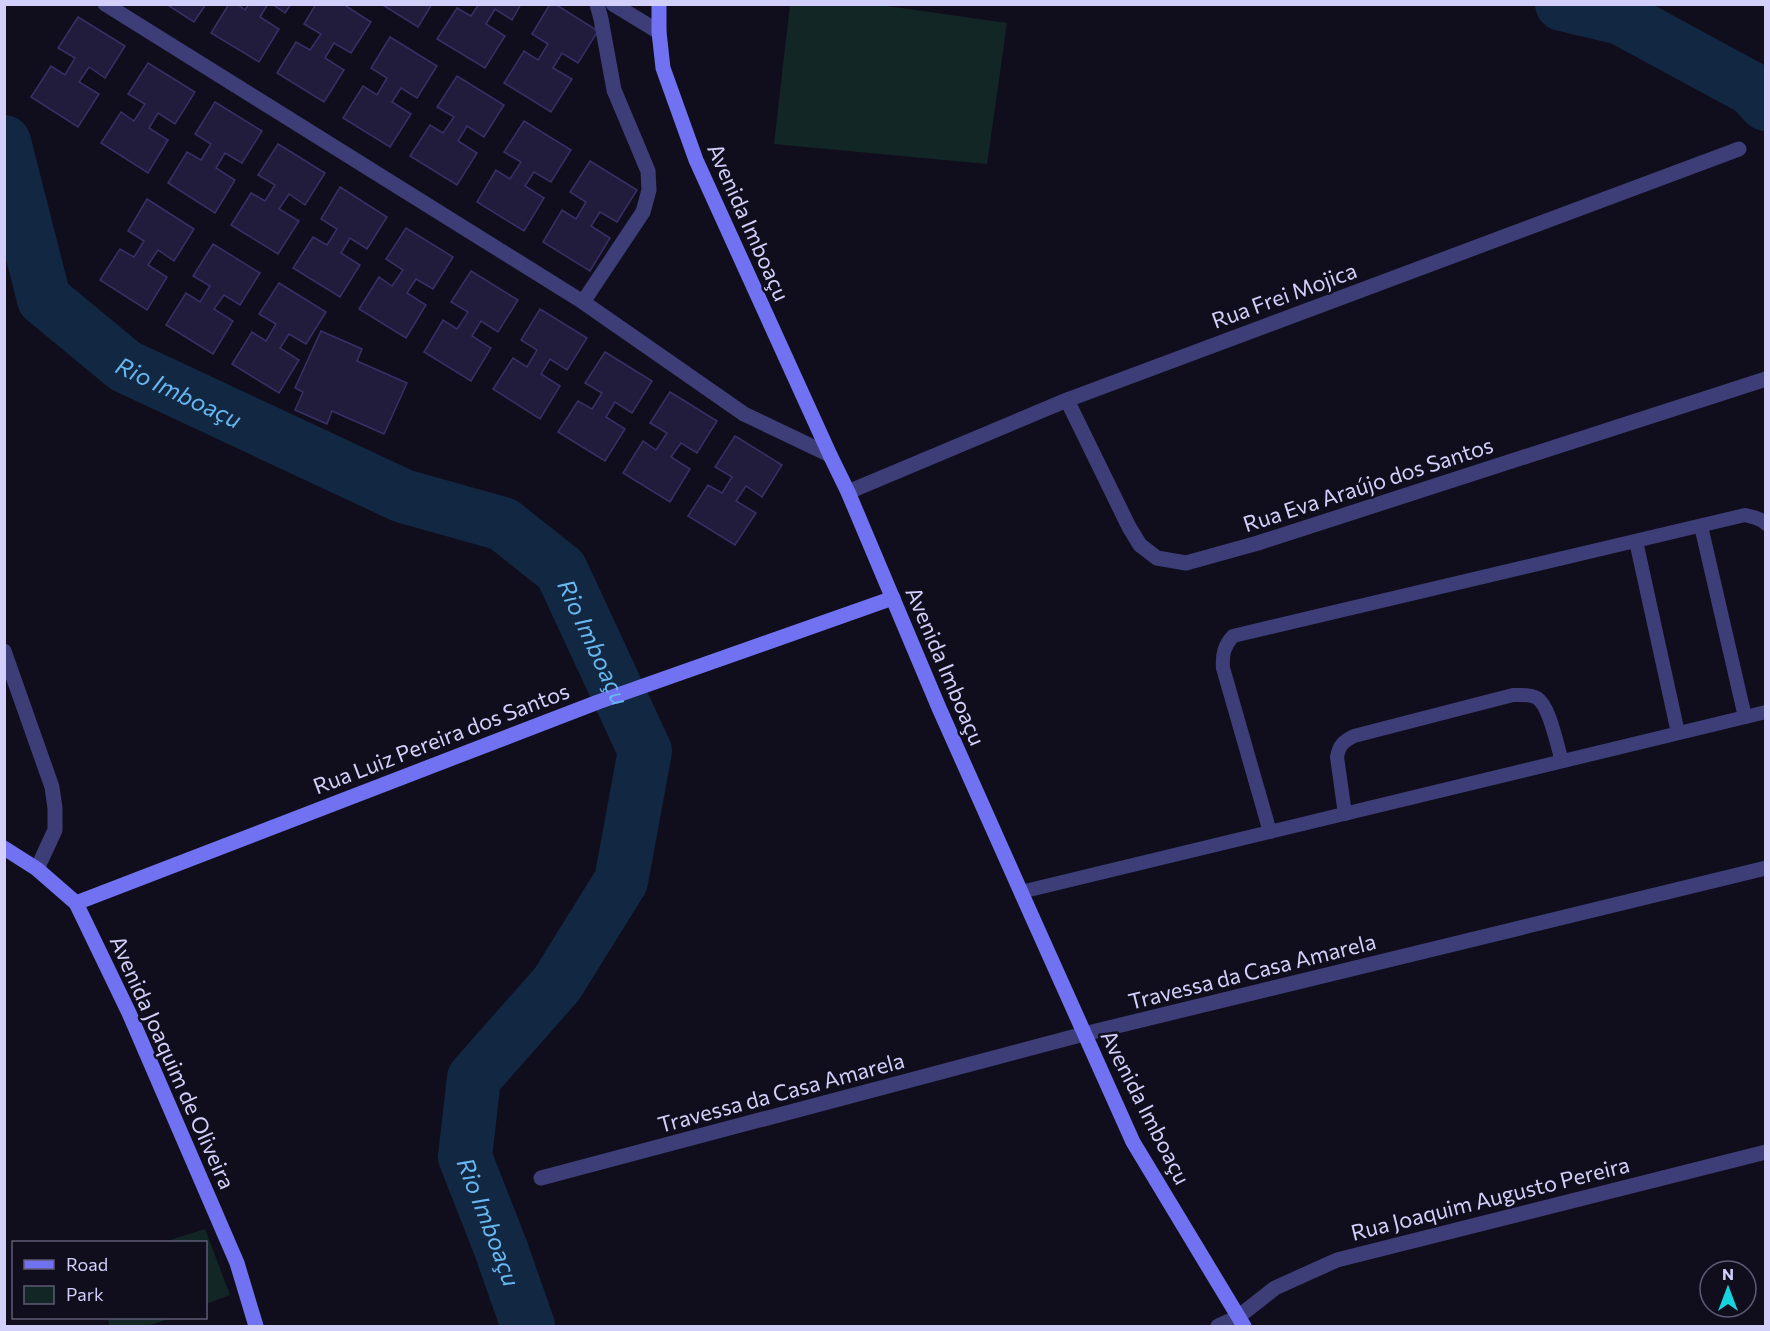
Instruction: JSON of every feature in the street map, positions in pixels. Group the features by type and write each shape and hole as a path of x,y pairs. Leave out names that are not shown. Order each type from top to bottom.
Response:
{"main road":[{"name":"Avenida Imboaçu","path":"659,4 663,68 696,160 848,492 1021,892 1133,1142 1241,1322"},
{"name":"Rua Luiz Pereira dos Santos","path":"76,903 598,702 893,598"},
{"name":"Avenida Joaquim de Oliveira","path":"4,848 37,869 76,903 129,1013 237,1263 256,1326"}],"street":[{"path":"105,4 583,302 744,414 830,455"},
{"path":"583,302 644,212 649,190 648,171 614,90 597,4"},
{"path":"613,4 659,32"},
{"name":"Rua Frei Mojica","path":"848,492 1067,400 1739,149"},
{"name":"Rua Eva Araújo dos Santos","path":"1067,400 1140,545 1157,558 1186,563 1270,540 1766,379"},
{"path":"4,651 52,787 55,830 37,869"},
{"name":"Travessa da Casa Amarela","path":"541,1179 1084,1034 1766,868"},
{"name":"Rua Joaquim Augusto Pereira","path":"1218,1326 1241,1322 1275,1288 1337,1260 1766,1152"}],"lane":[{"path":"1270,832 1223,668 1222,657 1226,644 1233,636 1744,515 1755,517 1766,524"},
{"path":"1701,526 1745,717"},
{"path":"1636,541 1678,733"},
{"path":"1346,814 1337,757 1338,749 1344,742 1354,736 1514,695 1525,694 1538,699 1546,708 1562,761"},
{"path":"1021,892 1766,712"}],"green space":[{"path":"790,5 880,5 1007,23 987,164 774,144"},
{"path":"205,1229 230,1295 207,1304 207,1241 167,1241"},
{"path":"108,1319 168,1319 147,1326 109,1326"}],"building":[{"path":"166,4 206,4 194,22"},
{"path":"229,4 237,4 245,10 249,4 268,4 260,17 279,29 259,62 211,33"},
{"path":"272,4 291,4 285,13"},
{"path":"316,4 343,4 371,22 351,53 334,43 325,58 344,70 324,102 277,73 296,42 310,50 321,34 304,24"},
{"path":"381,4 432,4 418,27"},
{"path":"479,4 521,4 512,20 495,9 486,24 505,36 485,68 437,39 457,8 471,16"},
{"path":"550,4 555,4 598,31 578,63 562,53 553,68 572,79 551,112 504,83 524,51 538,60 548,44 532,34"},
{"path":"78,17 125,46 105,78 89,67 79,82 99,94 78,127 31,97 51,66 65,75 75,58 58,48"},
{"path":"390,37 437,66 417,98 401,88 392,102 411,114 390,147 343,118 363,86 377,95 387,78 371,68"},
{"path":"148,63 195,92 175,124 158,113 149,128 168,140 148,173 101,143 121,112 134,121 145,104 128,94"},
{"path":"457,76 504,105 484,137 467,126 458,141 477,153 457,185 410,156 430,125 443,133 454,117 437,107"},
{"path":"215,102 262,131 242,163 225,153 216,168 235,180 215,213 168,183 187,152 201,160 211,144 195,134"},
{"path":"524,121 571,150 551,182 534,172 525,186 544,198 524,231 477,202 496,170 510,179 521,162 504,152"},
{"path":"278,144 325,173 305,205 289,194 279,209 299,221 278,254 231,225 251,193 265,201 275,185 258,175"},
{"path":"590,161 637,190 617,222 600,212 591,226 610,238 590,271 543,242 562,210 576,219 586,202 570,192"},
{"path":"340,187 387,217 367,249 350,238 341,253 360,265 340,297 293,268 313,237 327,245 337,229 321,219"},
{"path":"147,199 194,229 174,261 158,250 148,265 167,277 147,310 100,280 120,249 134,257 144,241 128,231"},
{"path":"406,228 453,257 433,289 416,279 407,293 426,305 406,338 359,309 379,277 392,286 403,270 386,259"},
{"path":"213,244 260,273 240,305 224,295 214,309 233,321 213,354 166,325 186,293 200,302 210,286 193,276"},
{"path":"471,271 518,300 498,332 481,321 472,336 491,348 471,381 424,352 443,320 457,329 468,312 451,302"},
{"path":"279,283 326,312 306,344 289,334 280,348 299,360 279,393 232,364 252,332 266,341 276,324 259,314"},
{"path":"540,309 587,338 567,370 550,359 541,374 560,386 540,419 493,389 513,358 527,367 537,350 521,340"},
{"path":"321,331 362,349 357,361 407,383 384,434 332,411 327,424 295,410 303,392 295,388"},
{"path":"605,352 652,381 632,413 615,402 606,417 625,429 605,461 558,432 578,401 592,409 602,393 585,383"},
{"path":"670,392 717,421 697,453 681,443 671,457 690,469 670,502 623,473 643,441 656,450 667,433 650,423"},
{"path":"735,436 782,465 762,497 746,486 736,501 756,513 735,545 688,516 708,485 722,493 732,477 715,467"}],"waterway":[{"path":"1562,4 1621,18 1752,89 1766,104"},
{"name":"Rio Imboaçu","path":"4,142 44,299 125,366 403,496 503,524 561,570 645,751 621,881 557,984 474,1078 465,1157 528,1326"}]}
